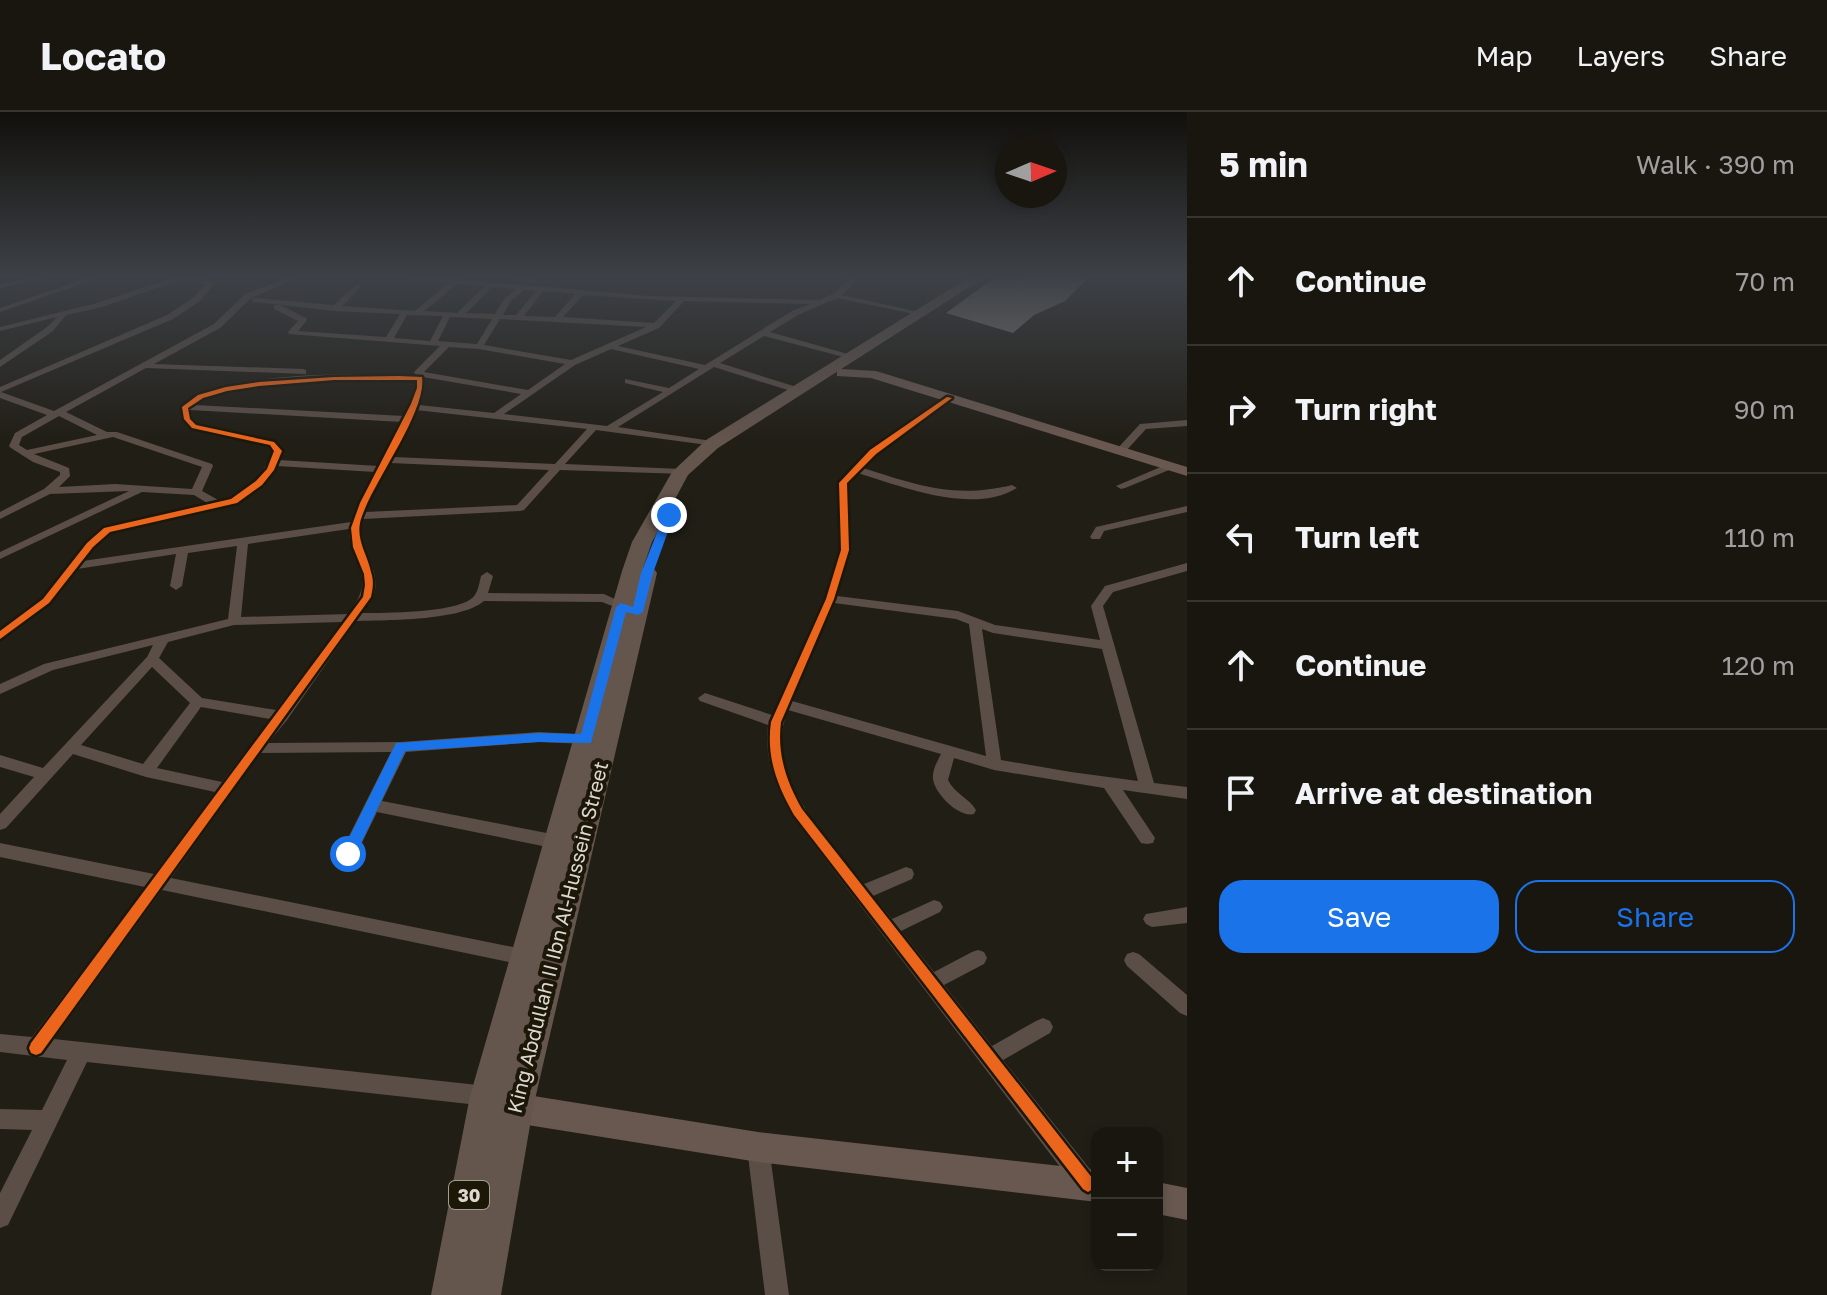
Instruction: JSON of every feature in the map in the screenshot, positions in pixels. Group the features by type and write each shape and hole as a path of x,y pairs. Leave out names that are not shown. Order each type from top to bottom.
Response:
{"main road":[{"name":"King Abdullah II Ibn Al-Hussein Street","path":"501,1102 523,957 587,739 630,609 669,515 692,478 726,446 856,367 903,330"},
{"name":"King Abdullah II Ibn Al-Hussein Street","path":"895,336 904,330"},
{"name":"King Abdullah II Ibn Al-Hussein Street","path":"458,1294 501,1102 630,609 642,542 681,472 712,444 797,390 856,367"}],"street":[{"path":"0,364 48,330"},
{"path":"0,393 140,330"},
{"path":"2,444 210,330"},
{"path":"294,330 292,332 479,347 572,363"},
{"path":"389,340 395,330"},
{"path":"433,343 440,330"},
{"path":"479,347 489,330"},
{"path":"497,415 572,363 646,330"},
{"path":"609,429 769,330"},
{"path":"764,333 949,398 1187,472"},
{"path":"185,407 191,400 211,393 289,381 419,375 447,344"},
{"path":"608,346 710,366 797,390"},
{"path":"147,366 419,375 531,393"},
{"path":"36,1048 367,597 371,581 354,541 356,520 423,386 419,375"},
{"path":"628,381 668,390"},
{"path":"0,393 105,435"},
{"path":"949,398 873,452 843,483 845,550 830,599 776,722 774,750 788,796 989,1058 1091,1183"},
{"path":"185,407 497,415 712,444"},
{"path":"0,636 46,601 107,530 219,505 245,495 259,483 274,463 278,451 272,443 194,427 187,419 185,407"},
{"path":"1121,450 1143,426 1187,423"},
{"path":"510,525 520,508 562,466 594,427"},
{"path":"0,516 48,491 65,476 65,470 14,446 18,435"},
{"path":"25,453 105,435 119,435 208,466 196,492"},
{"path":"274,463 562,466 681,472"},
{"path":"1121,486 1170,466"},
{"path":"856,469 950,496 981,497 1012,488"},
{"path":"48,491 141,489 196,492 219,505"},
{"path":"0,556 141,489"},
{"path":"74,566 243,542 356,520 520,508"},
{"path":"1096,537 1100,529 1187,509"},
{"path":"234,621 243,542"},
{"path":"176,586 183,550"},
{"path":"1147,786 1097,606 1109,589 1187,567"},
{"path":"0,689 49,667 234,621 436,612 473,604 481,597 487,576"},
{"path":"481,597 599,598 630,609"},
{"path":"830,599 958,615 993,629 1109,646"},
{"path":"975,622 994,764"},
{"path":"0,824 152,659 163,638"},
{"path":"152,659 198,702 282,716"},
{"path":"705,698 776,722"},
{"path":"146,771 198,702"},
{"path":"784,704 994,764 1187,793"},
{"path":"258,748 401,747 539,737 587,739"},
{"path":"69,747 146,771 226,789"},
{"path":"348,854 401,747"},
{"path":"949,753 939,772 940,783 968,810"},
{"path":"0,761 45,774"},
{"path":"1109,783 1147,838"},
{"path":"372,805 557,842"},
{"path":"0,850 523,957"},
{"path":"861,893 906,874"},
{"path":"888,929 934,907"},
{"path":"1152,919 1187,915"},
{"path":"931,983 978,958"},
{"path":"1133,960 1187,1007"},
{"path":"989,1058 1043,1027"},
{"path":"0,1043 501,1102 758,1147 1091,1185"},
{"path":"0,1217 81,1053"},
{"path":"0,1119 49,1120"},
{"path":"758,1147 777,1295"},
{"path":"1162,1199 1187,1204"}],"cycle path":[{"path":"0,636 46,601 90,545 107,530 234,501 259,483 270,470 278,451 272,443 194,427 187,419 185,407 201,397 226,389 296,380 420,378 415,404 364,503 355,528 357,547 368,574 367,597 36,1048"},
{"path":"949,398 873,452 843,483 845,550 830,599 776,722 776,757 782,779 798,812 1088,1184"}],"route":[{"path":"348,854 401,747 539,737 587,739 621,607 638,612 647,573 669,515"}]}
